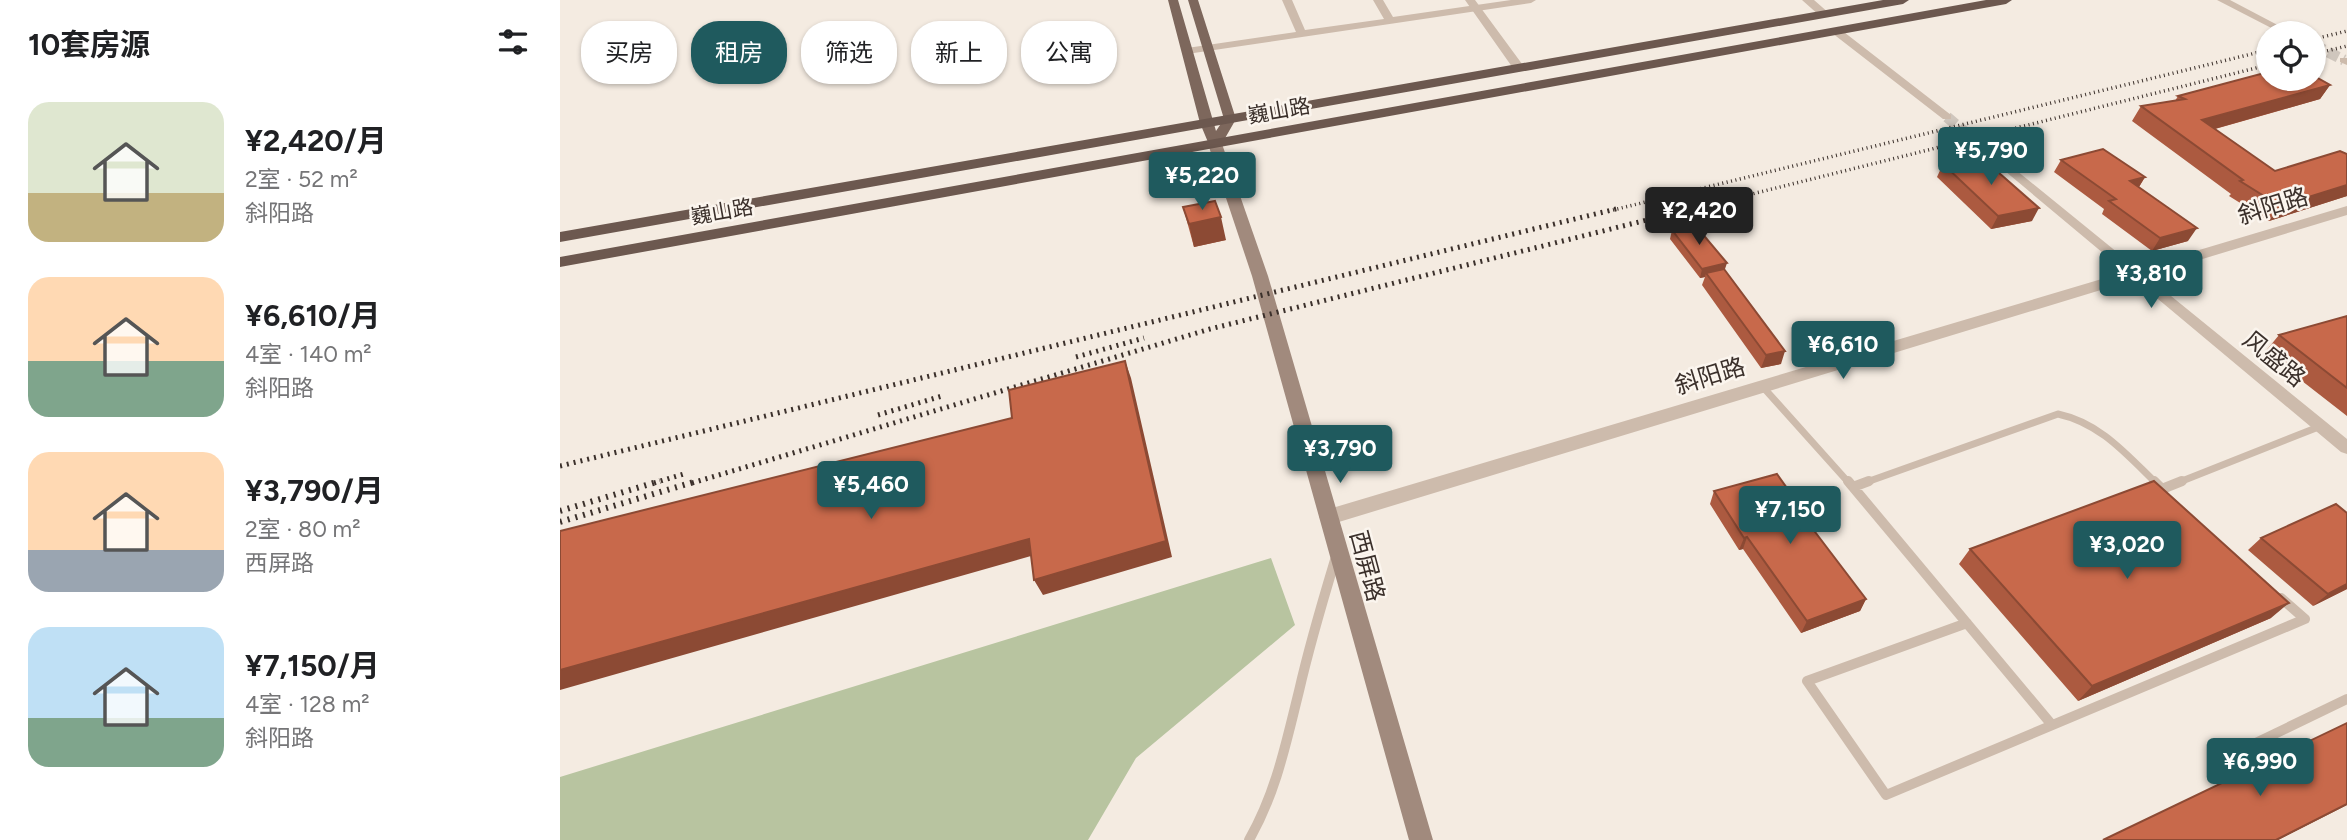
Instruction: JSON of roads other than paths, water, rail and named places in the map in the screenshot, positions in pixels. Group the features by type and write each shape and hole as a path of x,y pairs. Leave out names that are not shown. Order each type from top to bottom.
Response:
{"highway":[{"name":"巍山路","path":"560,237 1903,0"},
{"name":"巍山路","path":"560,262 2006,0"},
{"path":"1824,14 1836,31"}],"main road":[{"name":"西屏路","path":"1173,0 1206,123 1261,276 1421,840"},
{"path":"1193,0 1230,119 1215,144"}],"street":[{"path":"1287,0 1302,34"},
{"path":"1378,0 1390,21"},
{"path":"1187,51 1390,21 1473,4 1531,0"},
{"path":"1807,0 1824,14"},
{"path":"2222,0 2264,21"},
{"path":"1473,4 1519,68"},
{"path":"1836,31 1947,117"},
{"name":"风盛路","path":"1979,144 2347,448"},
{"name":"斜阳路","path":"1329,517 2347,210"}],"lane":[{"path":"1762,386 1853,487 2052,725"},
{"path":"1853,487 2058,414 2077,416 2100,432 2172,498"},
{"path":"2162,489 2320,426"},
{"path":"1249,840 1269,804 1282,770 1309,651 1338,551"},
{"path":"1967,623 1807,681 1886,795 2305,620 2274,592"},
{"path":"2237,752 2347,699"}],"tunnel":[{"path":"2326,51 2344,60"},
{"path":"1947,117 1979,144"}],"railway":[{"path":"2326,36 2347,31"},
{"path":"2326,51 2347,46"},
{"path":"1613,210 2256,53"},
{"path":"1688,210 2256,68"},
{"path":"560,466 1620,208"},
{"path":"692,483 1210,329 1695,208"},
{"path":"1076,357 1144,338"},
{"path":"878,415 942,396"},
{"path":"654,483 687,473"},
{"path":"560,511 660,481"},
{"path":"560,522 697,481"}]}
